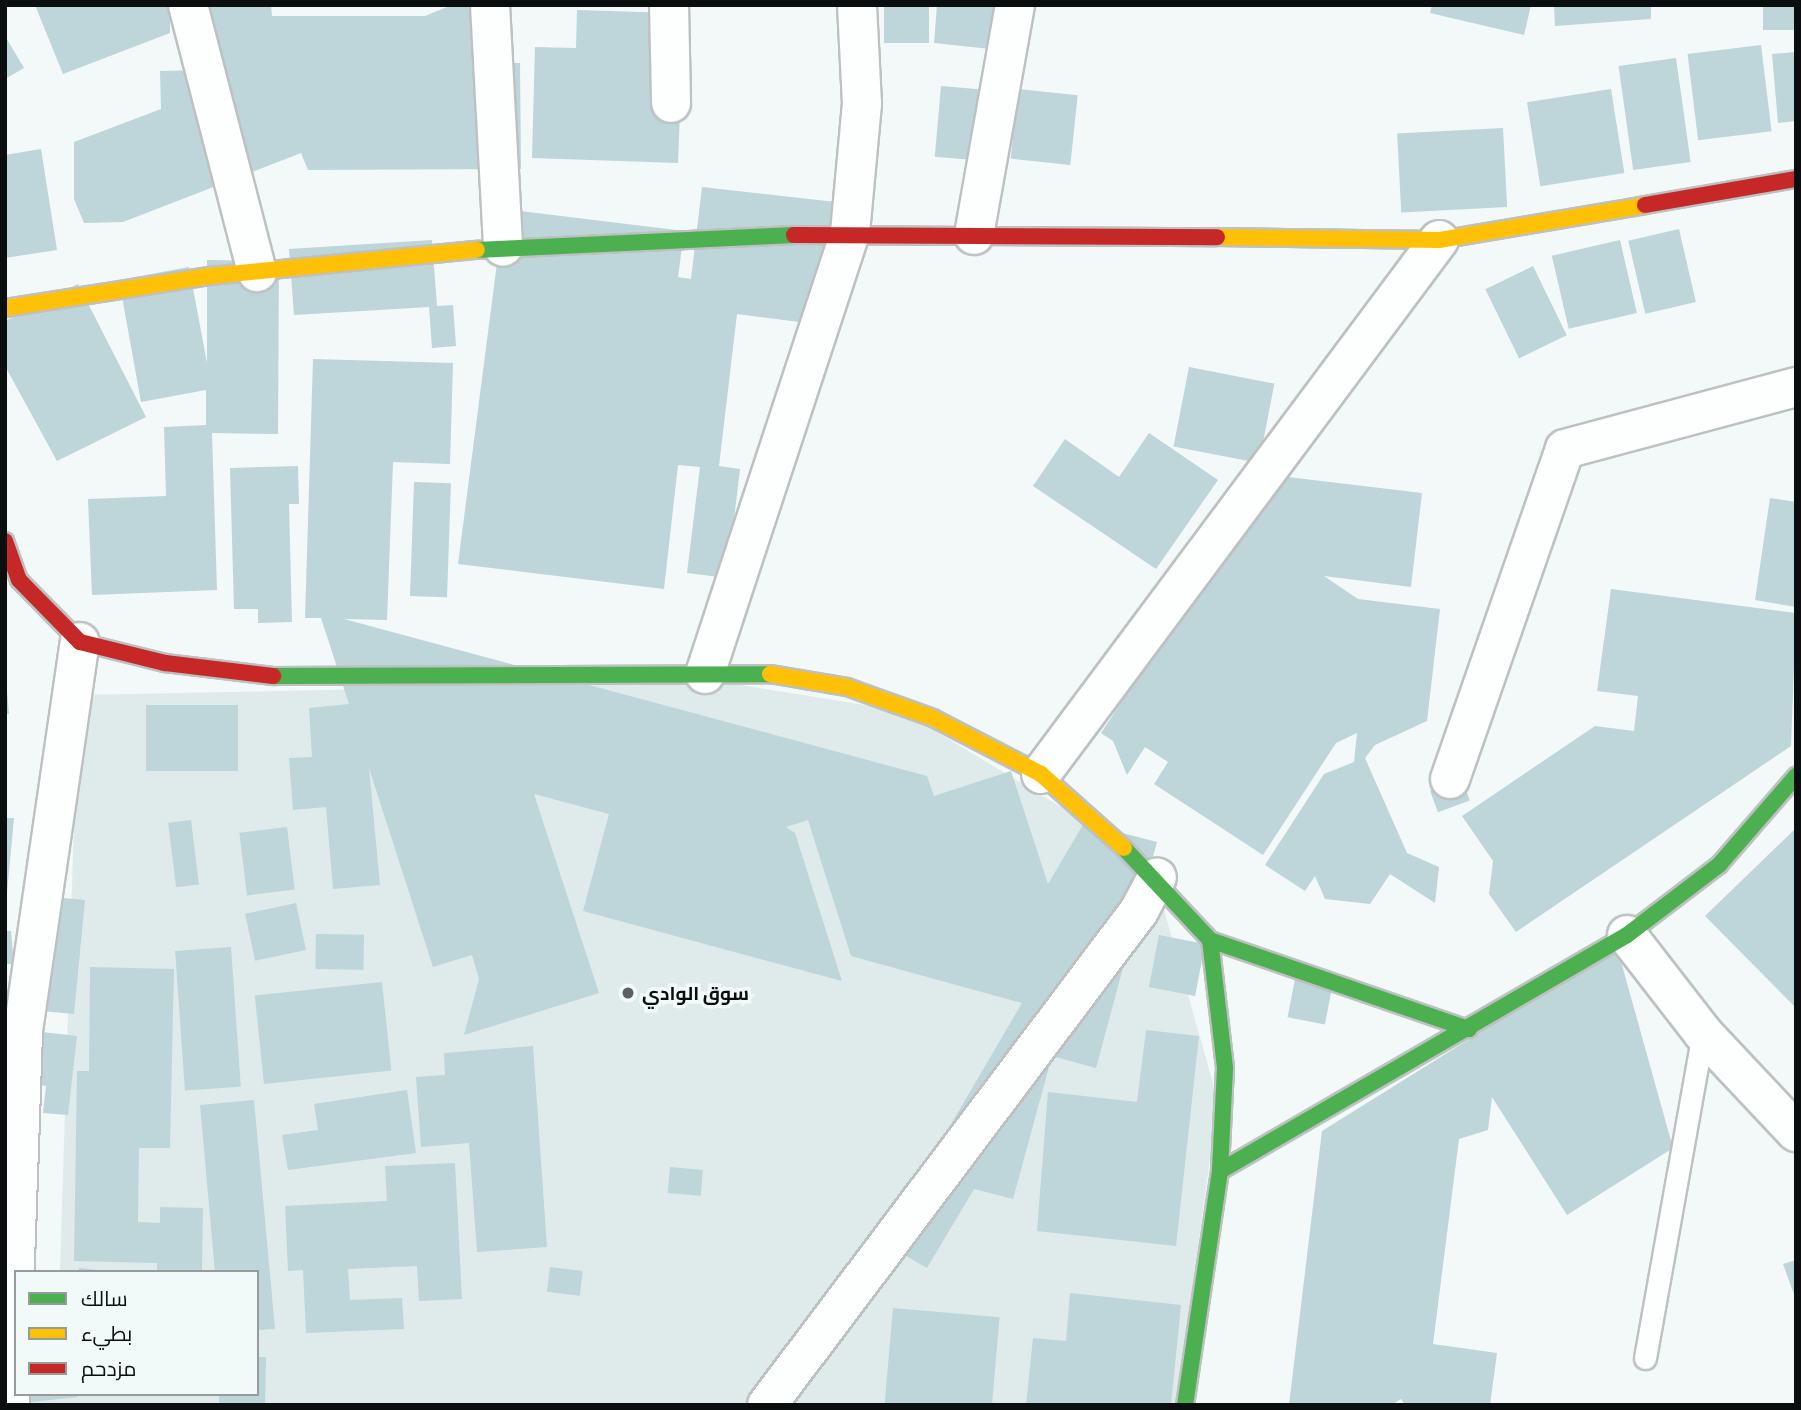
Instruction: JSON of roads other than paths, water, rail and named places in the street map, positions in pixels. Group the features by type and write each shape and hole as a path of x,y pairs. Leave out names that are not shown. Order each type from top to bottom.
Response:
{"street":[{"path":"188,5 257,272"},
{"path":"490,5 503,247"},
{"path":"669,5 671,103"},
{"path":"705,674 850,233 862,104 857,5"},
{"path":"974,235 1015,5"},
{"path":"5,308 257,272 503,247 850,233 1439,240 1796,179"},
{"path":"1041,774 1439,240"},
{"path":"1450,779 1565,449 1796,387"},
{"path":"5,541 12,578 80,642 165,663 270,676 771,674 847,687 933,718 1041,774 1157,877 1210,940 1469,1029"},
{"path":"15,1270 23,1031 80,642"},
{"path":"1220,1171 1627,935 1719,864 1796,776"},
{"path":"767,1405 1139,911 1157,877"},
{"path":"1627,935 1703,1034 1796,1132"},
{"path":"1185,1405 1220,1171 1225,1068 1210,940"},
{"path":"10,1405 14,1290"}],"lane":[{"path":"1645,1359 1703,1034"}],"place":[{"name":"سوق الوادي","path":"628,993"}]}
